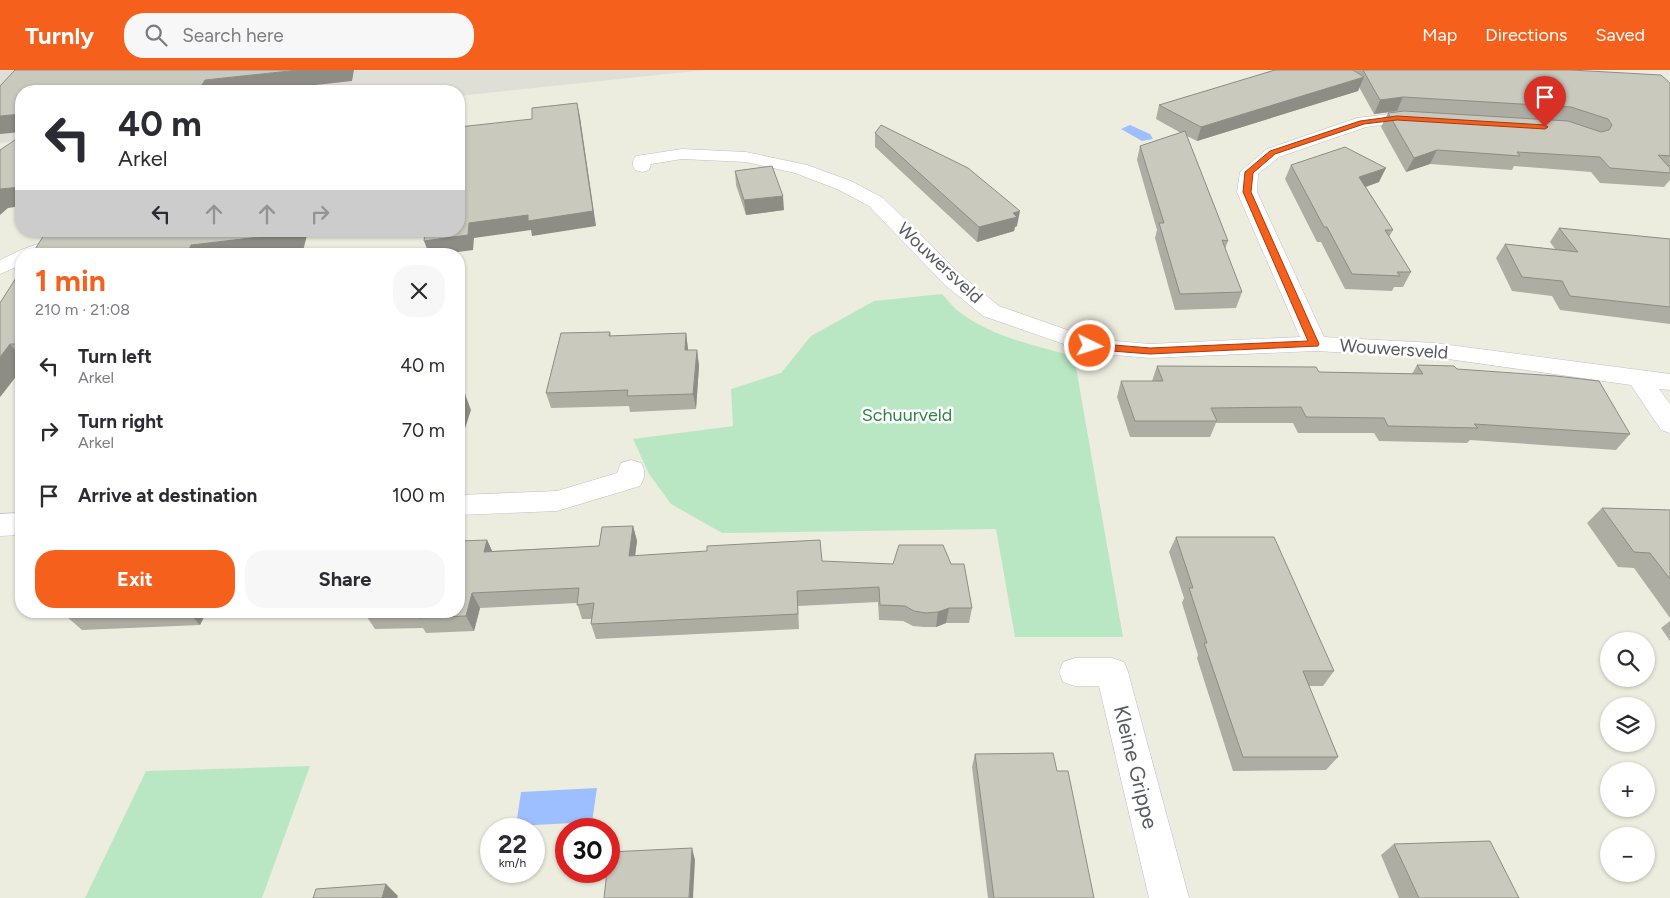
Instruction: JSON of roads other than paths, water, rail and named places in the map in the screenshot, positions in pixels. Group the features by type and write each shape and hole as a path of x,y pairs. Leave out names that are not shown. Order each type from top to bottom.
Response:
{"street":[{"path":"1314,344 1247,192 1249,172 1273,153 1363,122 1397,118 1436,120"},
{"name":"Wouwersveld","path":"642,166 642,160 682,154 746,157 800,169 844,185 876,202 953,280 991,311 1090,346 1150,351 1314,344 1434,350 1670,382"},
{"path":"45,248 76,237"},
{"path":"0,268 15,260"},
{"path":"1640,379 1670,424"},
{"path":"465,505 557,501 630,480 631,470"},
{"path":"0,525 15,524"},
{"name":"Kleine Grippe","path":"1075,672 1112,672 1169,898"}],"water":[{"path":"1130,125 1150,134 1153,139 1142,141 1121,129"},
{"path":"597,788 593,818 555,818 555,824 545,824 545,818 517,818 521,792"}],"park label":[{"name":"Schuurveld","path":"907,415"}]}
